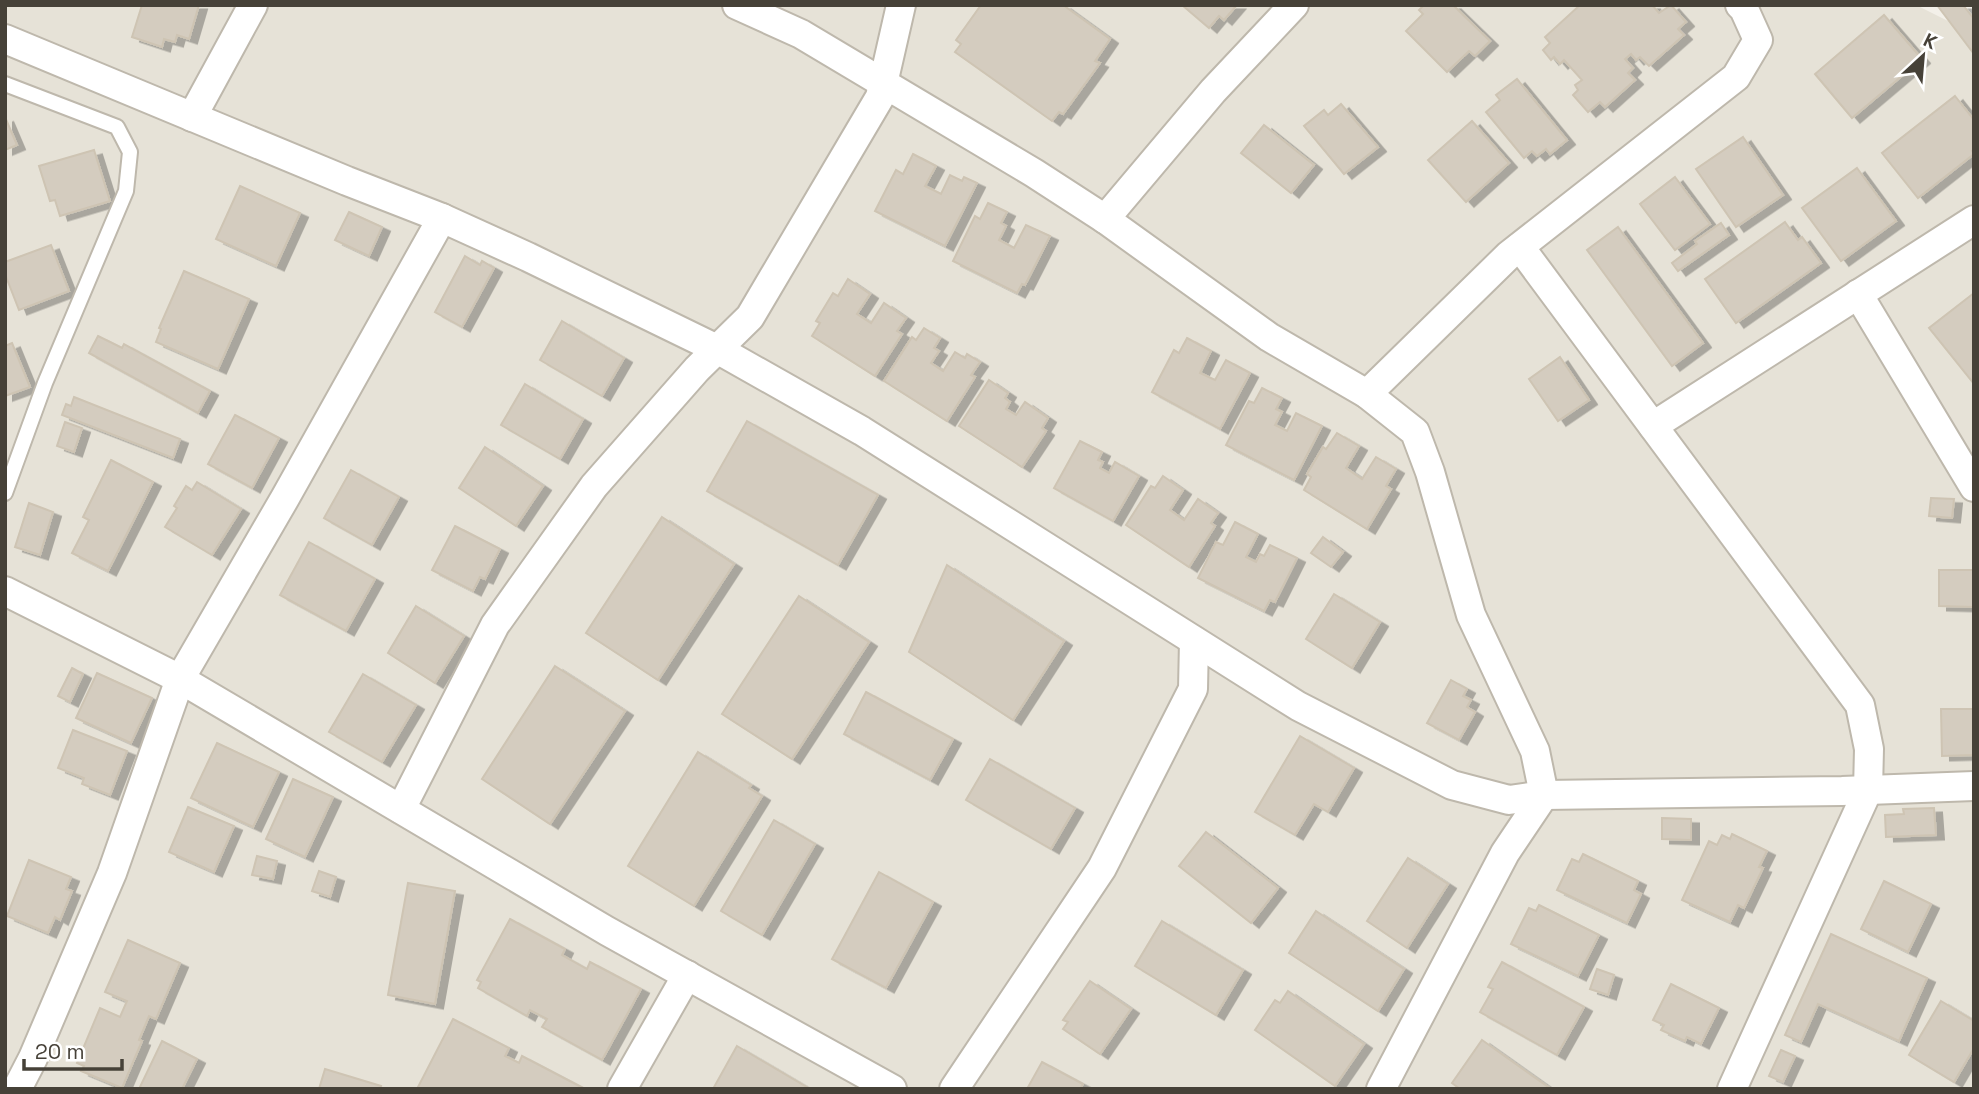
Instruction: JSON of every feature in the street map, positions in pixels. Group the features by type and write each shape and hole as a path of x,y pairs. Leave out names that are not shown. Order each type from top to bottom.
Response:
{"street":[{"path":"192,117 253,5"},
{"path":"737,5 801,34 1034,173 1104,219 1269,337 1367,394 1415,432 1430,472 1471,615 1535,751 1544,795 1506,853 1381,1089"},
{"path":"401,809 495,625 594,486 697,369 750,317 880,97 901,5"},
{"path":"1104,219 1213,92 1294,5"},
{"path":"1367,394 1509,255 1736,77 1758,40 1740,5"},
{"path":"5,39 442,218 717,349 862,431 1298,706 1452,785 1509,800 1544,795 1974,786"},
{"path":"17,1089 33,1058 112,873 180,679 285,499 442,218"},
{"path":"1653,426 1974,220"},
{"path":"1520,247 1860,705 1869,749 1868,790 1732,1089"},
{"path":"1858,294 1974,487"},
{"path":"5,591 180,679 596,924 892,1089"},
{"path":"954,1089 1102,867 1194,689 1194,641"},
{"path":"622,1089 687,975"}],"lane":[{"path":"5,84 117,127 130,152 126,191 44,383 5,493"}],"shaded area":[{"path":"5,5 1916,5 1974,34 1974,1089 5,1089"}],"building":[{"path":"142,5 199,5 189,39 177,35 175,42 164,39 162,47 132,37"},
{"path":"981,5 1063,5 1110,39 1095,61 1100,63 1063,114 1059,112 1052,121 955,52 961,44 956,40"},
{"path":"1182,5 1237,5 1224,20 1219,16 1209,28"},
{"path":"1424,5 1453,5 1490,41 1475,56 1469,51 1447,72 1406,31 1423,14 1419,10"},
{"path":"1580,5 1652,5 1659,13 1671,5 1686,22 1678,29 1684,35 1649,66 1640,57 1636,60 1631,54 1625,59 1633,68 1628,73 1635,80 1605,107 1600,102 1588,112 1573,95 1578,90 1575,85 1582,80 1564,60 1560,64 1554,57 1551,60 1543,50 1550,43 1545,37"},
{"path":"1937,5 1963,5 1974,19 1974,54"},
{"path":"1884,15 1922,59 1852,118 1815,74"},
{"path":"1517,79 1567,140 1550,154 1546,149 1537,156 1532,151 1524,158 1486,112 1500,100 1496,95"},
{"path":"1955,96 1974,120 1974,154 1918,198 1882,153"},
{"path":"1341,104 1378,147 1344,174 1304,126 1324,110 1328,115"},
{"path":"5,117 17,145 5,150"},
{"path":"1472,121 1509,163 1466,202 1428,160"},
{"path":"1264,125 1314,165 1291,193 1241,153"},
{"path":"1743,137 1783,195 1736,227 1696,169"},
{"path":"94,150 110,201 60,216 55,200 50,201 39,166"},
{"path":"913,154 936,166 925,186 941,194 950,175 962,181 964,177 977,183 945,246 875,211 896,170 903,174"},
{"path":"1857,168 1896,221 1841,261 1802,208"},
{"path":"1675,177 1710,224 1675,250 1640,204"},
{"path":"240,186 300,213 276,266 216,239"},
{"path":"988,203 1007,212 1001,223 1006,226 999,240 1014,248 1026,225 1050,236 1025,285 1022,284 1017,293 953,261 975,216 980,219"},
{"path":"349,212 382,227 369,256 335,240"},
{"path":"1785,222 1798,240 1802,237 1821,263 1736,323 1705,279"},
{"path":"1721,223 1729,235 1678,271 1672,263 1697,244 1695,241"},
{"path":"1618,227 1703,343 1672,366 1587,250"},
{"path":"51,245 69,291 19,310 5,274 5,262"},
{"path":"465,256 480,265 482,261 494,268 462,327 435,312"},
{"path":"184,271 249,299 218,369 156,342 161,329 159,328"},
{"path":"848,279 870,294 857,314 871,323 884,303 906,318 897,331 902,334 875,376 812,336 820,323 816,321 833,293 838,296"},
{"path":"1974,293 1974,384 1929,328"},
{"path":"562,321 624,358 602,396 540,360"},
{"path":"924,328 940,338 934,348 939,351 931,363 943,371 955,352 965,358 967,354 980,362 971,375 975,377 947,421 884,381 912,337 916,340"},
{"path":"98,336 122,348 124,344 210,391 198,413 89,353"},
{"path":"1187,338 1211,351 1200,373 1215,380 1226,360 1250,373 1220,429 1152,392 1174,350 1179,353"},
{"path":"12,343 30,387 5,396 5,346"},
{"path":"1560,357 1589,400 1558,421 1529,379"},
{"path":"989,380 1008,393 1005,398 1010,402 1006,409 1016,415 1025,402 1048,418 1042,428 1046,431 1022,467 959,426"},
{"path":"525,384 583,419 560,459 501,425"},
{"path":"1262,388 1282,398 1276,409 1282,412 1275,425 1287,431 1296,413 1322,426 1294,480 1226,445 1249,401 1254,403"},
{"path":"74,397 180,439 173,458 62,415 66,404 71,406"},
{"path":"235,415 279,438 252,488 208,464"},
{"path":"747,421 878,495 838,565 707,491"},
{"path":"65,422 82,428 74,452 57,446"},
{"path":"1337,433 1359,446 1346,468 1362,479 1376,457 1396,469 1386,486 1391,489 1367,529 1304,490 1311,477 1307,474 1323,447 1326,449"},
{"path":"1080,441 1102,452 1098,460 1103,462 1100,468 1109,473 1115,462 1139,476 1113,521 1054,488"},
{"path":"485,447 543,486 516,526 459,488"},
{"path":"111,460 153,482 108,571 72,553 89,520 83,517"},
{"path":"351,470 399,497 372,545 324,518"},
{"path":"1163,476 1183,490 1170,510 1184,520 1198,499 1218,513 1211,523 1215,526 1189,567 1126,525 1151,486 1155,488"},
{"path":"197,482 241,509 212,555 165,527 186,486 192,490"},
{"path":"1931,498 1954,499 1952,518 1929,516"},
{"path":"29,503 53,512 40,555 15,547"},
{"path":"662,517 734,564 658,680 586,633"},
{"path":"1235,522 1258,534 1246,557 1256,562 1260,554 1264,556 1270,545 1297,558 1275,602 1270,600 1264,611 1198,578 1216,542 1223,545"},
{"path":"455,526 500,549 485,579 480,577 473,591 432,570"},
{"path":"1323,537 1343,552 1331,567 1311,553"},
{"path":"309,542 375,579 346,631 280,595"},
{"path":"947,565 1064,641 1013,720 909,652"},
{"path":"1939,570 1974,570 1974,607 1939,606"},
{"path":"1334,594 1380,622 1352,668 1306,639"},
{"path":"799,596 869,642 792,759 722,714"},
{"path":"416,606 464,636 435,683 388,653"},
{"path":"555,666 625,711 550,824 482,779"},
{"path":"72,668 83,674 70,702 58,696"},
{"path":"97,673 152,698 131,743 76,718"},
{"path":"363,674 416,705 382,762 329,732"},
{"path":"1451,680 1467,689 1463,696 1471,700 1467,707 1475,712 1459,740 1427,723"},
{"path":"866,692 953,739 930,780 844,734"},
{"path":"1941,709 1974,709 1974,755 1942,756"},
{"path":"73,730 127,751 110,795 82,784 84,778 58,768"},
{"path":"1300,736 1354,768 1328,812 1314,804 1295,835 1255,812"},
{"path":"217,743 279,772 253,827 191,798"},
{"path":"698,752 751,785 749,788 762,796 694,906 628,866"},
{"path":"990,759 1075,808 1051,849 966,800"},
{"path":"293,779 333,797 305,857 266,839"},
{"path":"188,807 234,826 214,872 169,852"},
{"path":"1934,808 1936,835 1886,837 1885,815 1904,814 1903,809"},
{"path":"1662,818 1691,819 1691,840 1662,839"},
{"path":"774,820 815,844 762,935 721,911"},
{"path":"1206,832 1278,888 1251,923 1179,866"},
{"path":"1732,834 1767,851 1759,867 1763,868 1744,908 1738,905 1730,922 1682,900 1709,841 1717,845 1722,835 1730,839"},
{"path":"1583,854 1638,881 1634,890 1641,894 1627,923 1557,890 1572,859 1579,862"},
{"path":"257,856 277,861 273,879 252,875"},
{"path":"1408,858 1448,884 1407,948 1367,921"},
{"path":"29,860 71,877 66,889 72,891 60,920 55,917 48,933 7,916"},
{"path":"319,871 336,877 330,897 312,891"},
{"path":"879,872 933,902 886,988 832,959"},
{"path":"1884,881 1931,904 1908,952 1861,929"},
{"path":"408,883 455,891 435,1004 388,995"},
{"path":"1539,905 1599,935 1578,976 1511,944 1529,908 1536,911"},
{"path":"1316,911 1404,969 1378,1011 1289,953"},
{"path":"510,919 565,949 562,955 587,969 590,962 641,989 602,1060 542,1027 547,1019 530,1010 527,1016 478,988 481,982 477,980"},
{"path":"1162,921 1243,970 1216,1015 1135,966"},
{"path":"1831,934 1927,978 1899,1041 1818,1004 1801,1042 1785,1035"},
{"path":"128,940 180,963 156,1019 149,1016 139,1040 142,1041 122,1088 81,1071 84,1066 77,1063 100,1008 120,1017 127,1001 105,992"},
{"path":"1502,962 1584,1007 1557,1055 1480,1012 1493,989 1488,987"},
{"path":"1597,969 1614,975 1608,995 1590,989"},
{"path":"1090,981 1131,1009 1100,1054 1063,1029 1068,1022 1063,1020"},
{"path":"1671,984 1719,1008 1701,1044 1687,1037 1685,1041 1661,1030 1664,1025 1653,1020"},
{"path":"1288,991 1364,1044 1335,1086 1255,1030 1275,1000 1280,1003"},
{"path":"1941,1001 1974,1021 1974,1048 1954,1082 1909,1055"},
{"path":"453,1019 509,1048 505,1056 519,1063 522,1056 585,1089 417,1089"},
{"path":"1482,1040 1551,1089 1460,1089 1452,1083"},
{"path":"162,1041 197,1059 182,1089 139,1089"},
{"path":"737,1046 810,1089 713,1089"},
{"path":"1781,1050 1795,1056 1783,1082 1769,1076"},
{"path":"1042,1062 1083,1084 1080,1089 1027,1089"},
{"path":"325,1069 381,1086 380,1089 319,1089"}]}
